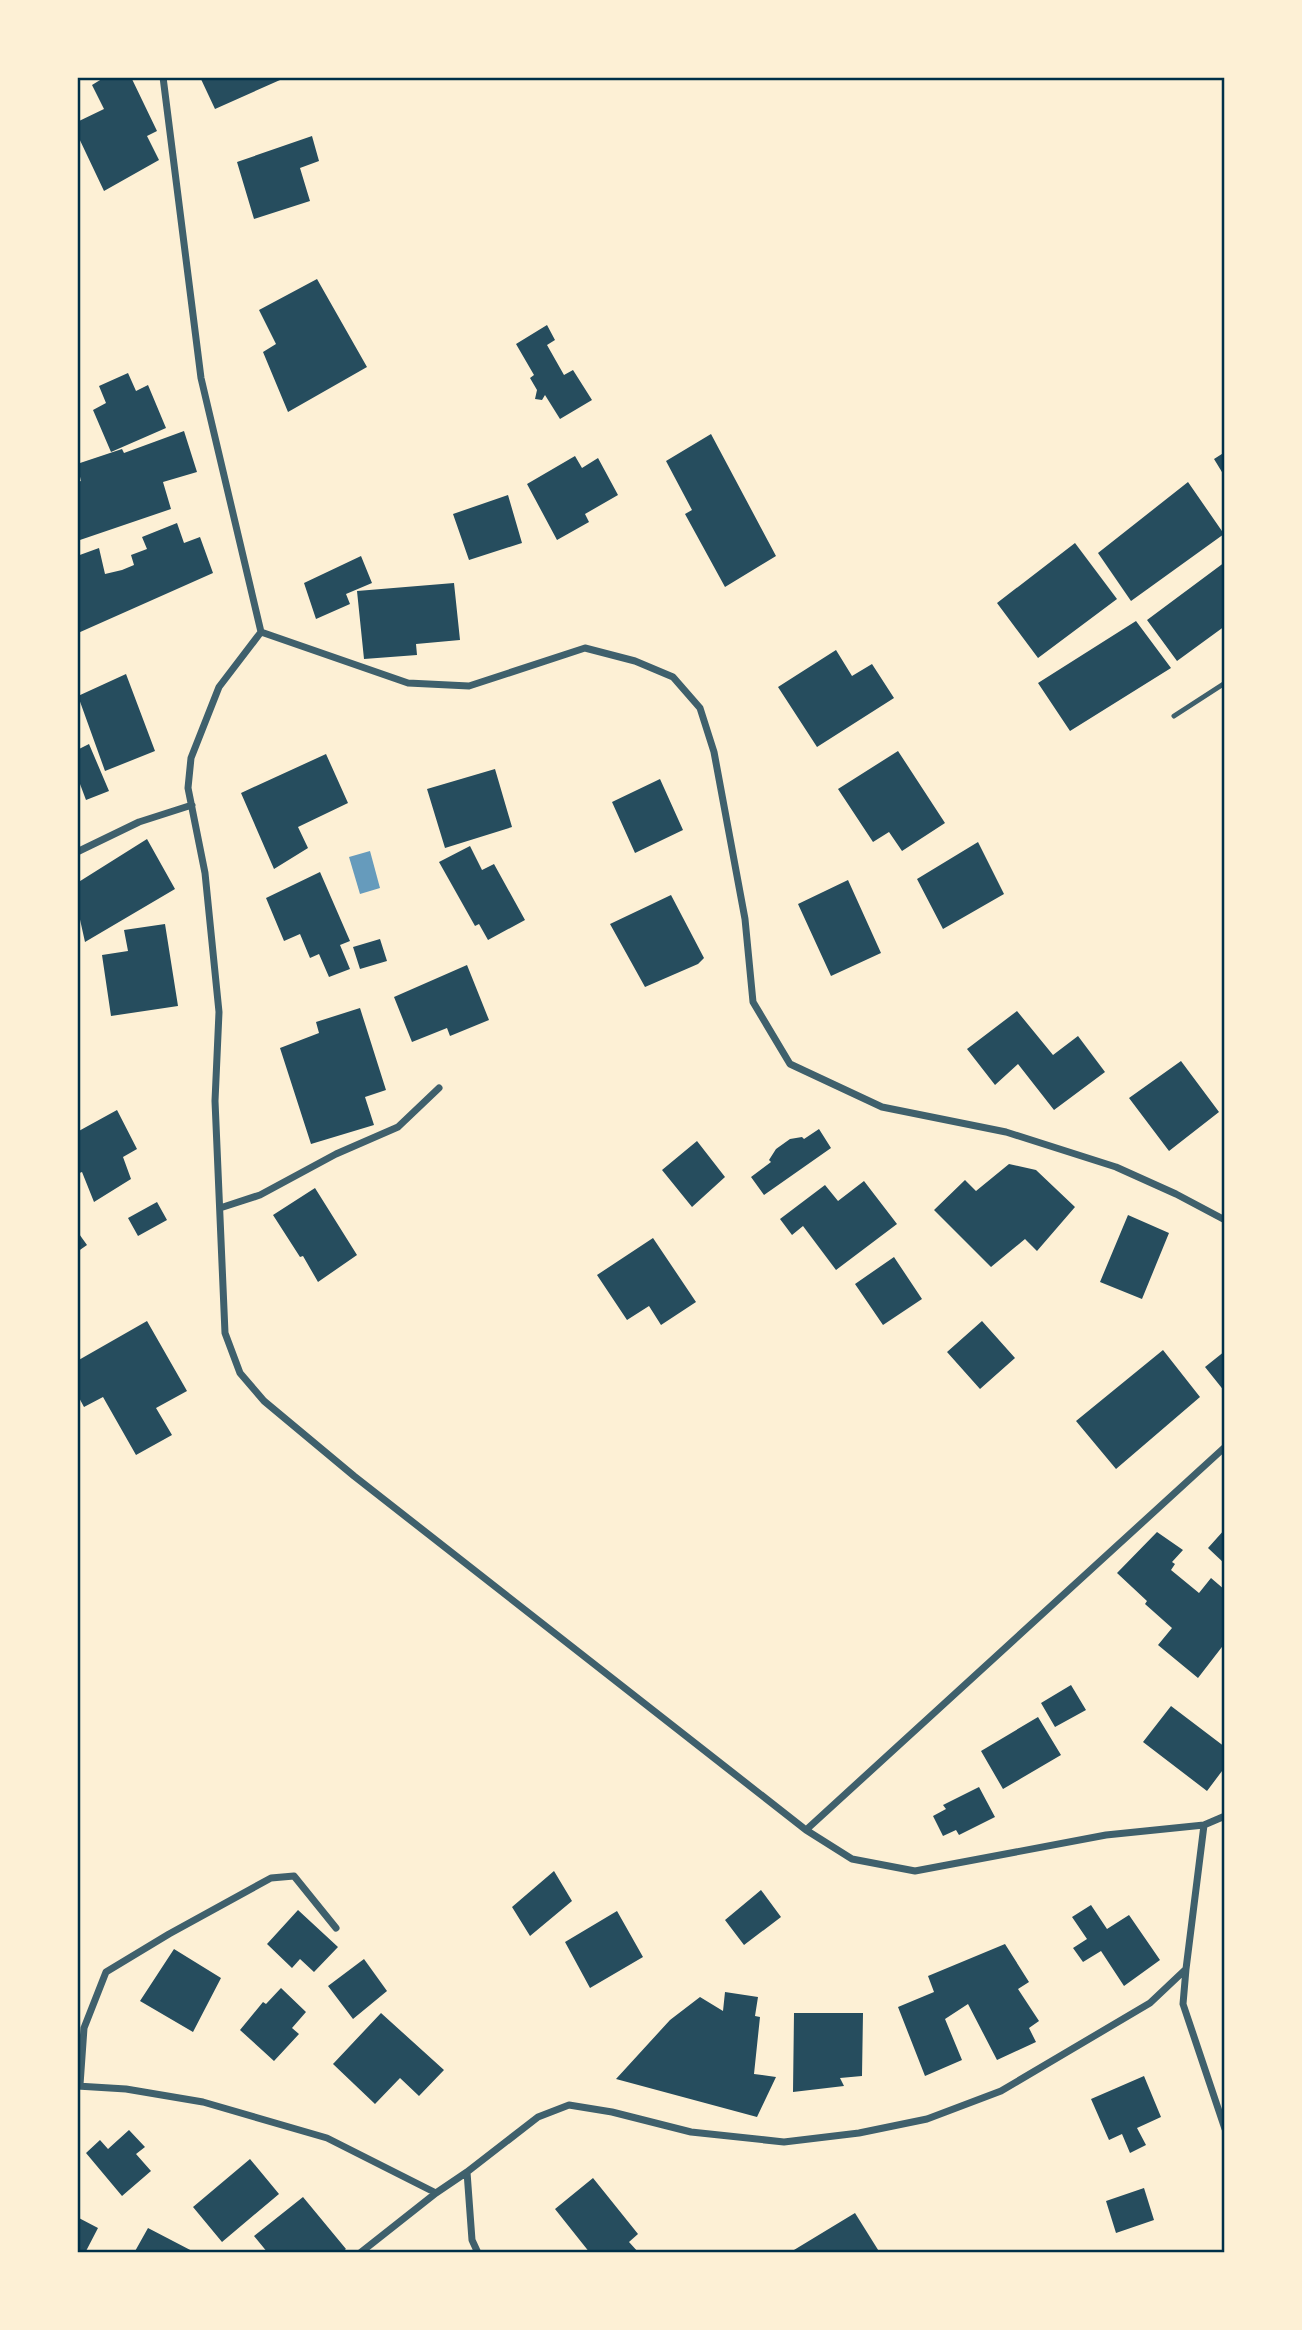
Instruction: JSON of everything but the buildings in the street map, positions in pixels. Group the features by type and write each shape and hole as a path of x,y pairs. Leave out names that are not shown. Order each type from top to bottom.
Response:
{"street":[{"path":"163,77 201,378 261,632"},
{"path":"261,632 219,687 191,758 188,788 205,873 219,1012 215,1101 225,1333 240,1373 264,1401 354,1476 806,1829 852,1859 915,1871 1106,1835 1204,1825 1225,1816"},
{"path":"261,632 408,683 469,687 585,648 635,661 673,677 700,708 714,752 745,919 753,1002 789,1064 882,1107 1006,1132 1116,1167 1225,1220"},
{"path":"77,852 139,822 192,805"},
{"path":"220,1208 260,1195 336,1154 398,1126 439,1088"},
{"path":"806,1829 1225,1447"},
{"path":"1204,1825 1183,2004 1225,2129"},
{"path":"336,1928 294,1876 271,1878 106,1972 84,2028 78,2086 126,2090 203,2102 327,2138 436,2193"},
{"path":"360,2253 538,2117 569,2105 612,2112 691,2132 784,2142 859,2133 927,2119 1001,2091 1150,2003 1186,1969"},
{"path":"467,2172 472,2241 478,2253"}],"lane":[{"path":"1174,716 1225,683"}],"water":[{"path":"370,851 380,888 360,894 349,857"}]}
